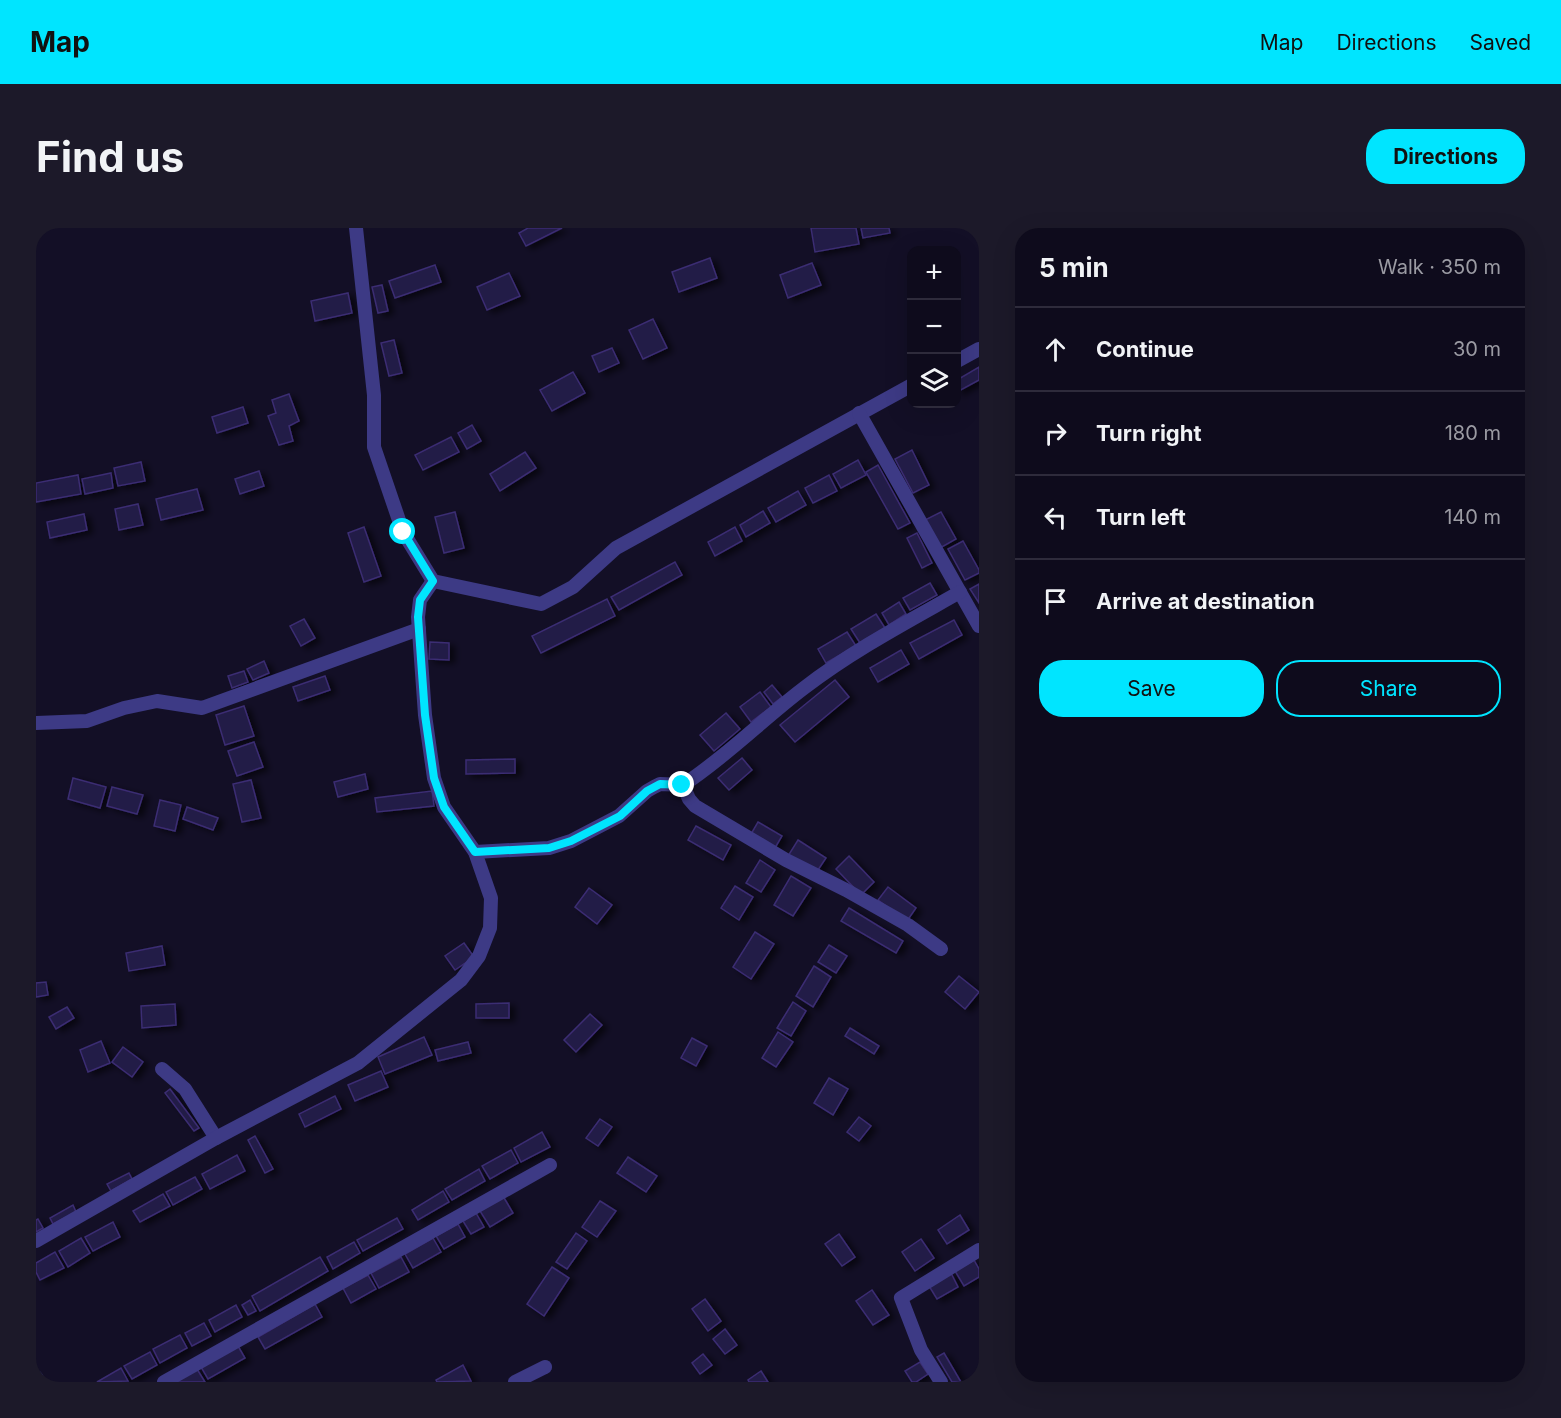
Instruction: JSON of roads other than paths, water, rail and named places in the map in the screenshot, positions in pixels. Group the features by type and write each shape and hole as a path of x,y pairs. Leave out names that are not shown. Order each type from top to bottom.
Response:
{"street":[{"path":"356,228 374,395 374,447 403,532 433,581 541,604 573,588 616,548 907,388"},
{"path":"961,359 979,349"},
{"path":"859,413 979,626"},
{"path":"36,1241 216,1137 358,1063 461,980 479,956 490,928 490,898 475,852 444,807 434,778 425,715 419,629 420,600 433,581"},
{"path":"475,852 549,848 571,841 620,816 647,791 660,784 682,785 714,763 803,689 834,667 960,592"},
{"path":"36,723 87,720 124,708 157,701 202,708 419,629"},
{"path":"682,785 695,806 786,860 897,919 941,949"},
{"path":"162,1069 185,1089 216,1137"},
{"path":"164,1382 550,1165"},
{"path":"941,1382 921,1350 901,1298 979,1250"},
{"path":"515,1382 545,1367"},
{"path":"36,1377 39,1382"}]}
